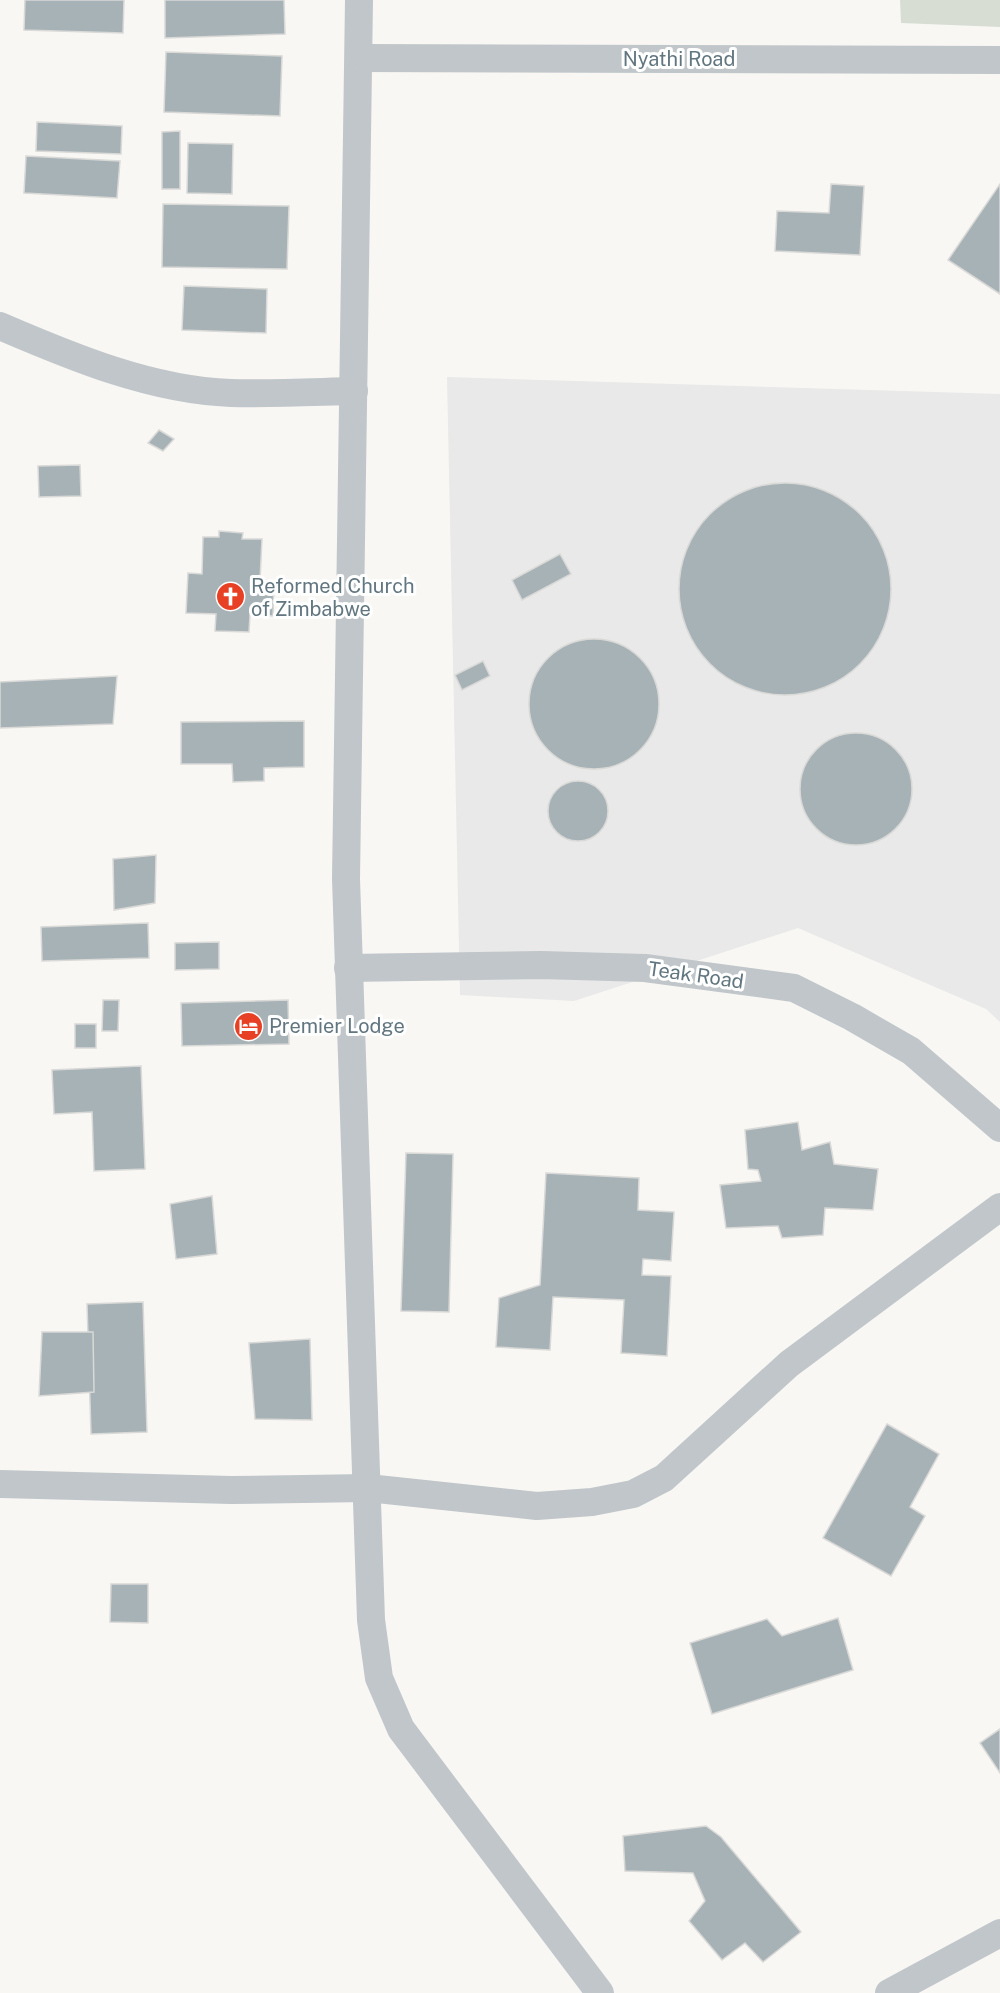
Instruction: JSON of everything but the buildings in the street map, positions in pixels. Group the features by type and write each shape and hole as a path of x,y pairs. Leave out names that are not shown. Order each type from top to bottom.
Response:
{"street":[{"path":"359,0 346,879 371,1620 379,1678 401,1729 600,1993"},
{"name":"Nyathi Road","path":"359,58 1000,60"},
{"path":"0,326 76,359 165,383 229,393 354,391"},
{"name":"Teak Road","path":"348,968 541,964 645,968 794,988 852,1017 911,1051 1000,1128"},
{"path":"0,1484 231,1490 368,1488 537,1506 592,1502 633,1494 664,1478 789,1364 1000,1207"},
{"path":"890,1993 1000,1933"}],"shaded area":[{"path":"900,0 1000,0 1000,27 901,23"},
{"path":"447,377 1000,394 1000,1022 986,1009 798,928 574,1001 460,995"}],"place":[{"name":"Reformed Church of Zimbabwe","path":"230,597"},
{"name":"Premier Lodge","path":"248,1026"}]}
